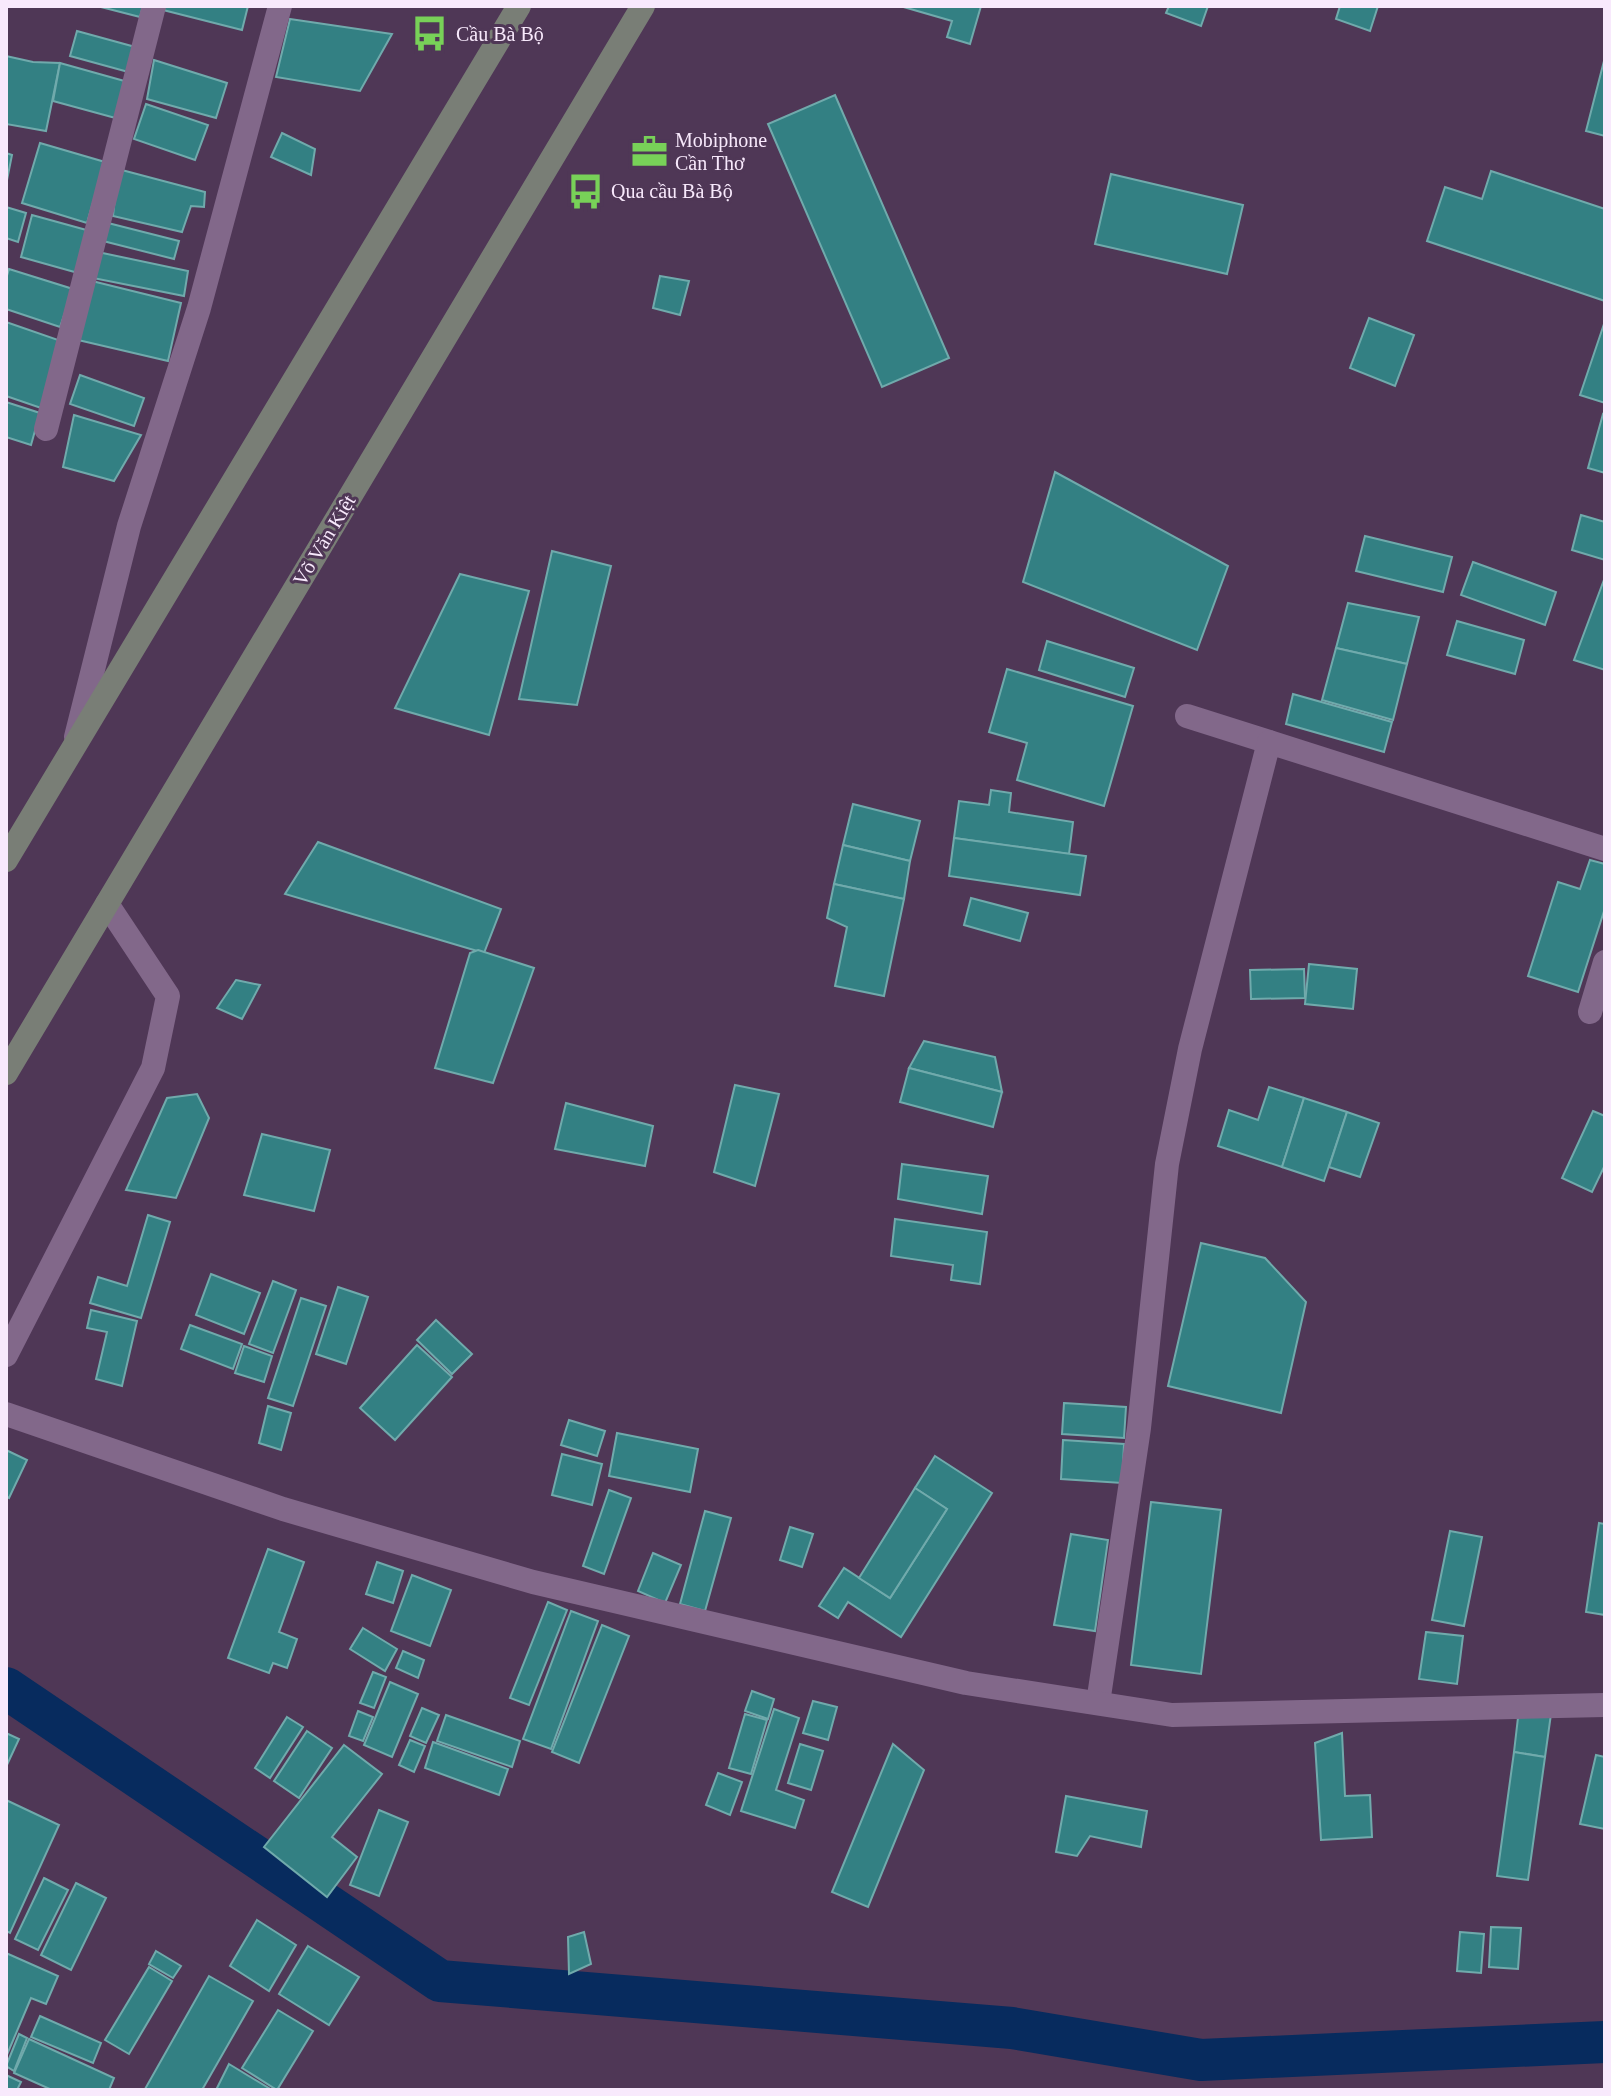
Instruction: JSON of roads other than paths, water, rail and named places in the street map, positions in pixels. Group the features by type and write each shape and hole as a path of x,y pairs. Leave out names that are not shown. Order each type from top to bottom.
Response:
{"main road":[{"path":"9,849 74,747 519,6"},
{"name":"Võ Văn Kiệt","path":"6,1073 643,6"}],"street":[{"path":"46,429 154,6"},
{"path":"74,747 129,526 199,308 280,6"},
{"path":"1187,716 1605,849"},
{"path":"1098,1703 1139,1428 1167,1164 1190,1049 1265,741"},
{"path":"6,1355 153,1068 168,996 107,904"},
{"path":"1590,1012 1605,962"},
{"path":"6,1414 283,1509 533,1582 966,1683 1172,1715 1605,1705"}],"waterway":[{"path":"6,1688 440,1981 1012,2028 1201,2060 1605,2042"}],"place":[{"name":"Cầu Bà Bộ","path":"430,34"},
{"name":"Mobiphone Cần Thơ","path":"649,152"},
{"name":"Qua cầu Bà Bộ","path":"585,191"}]}
